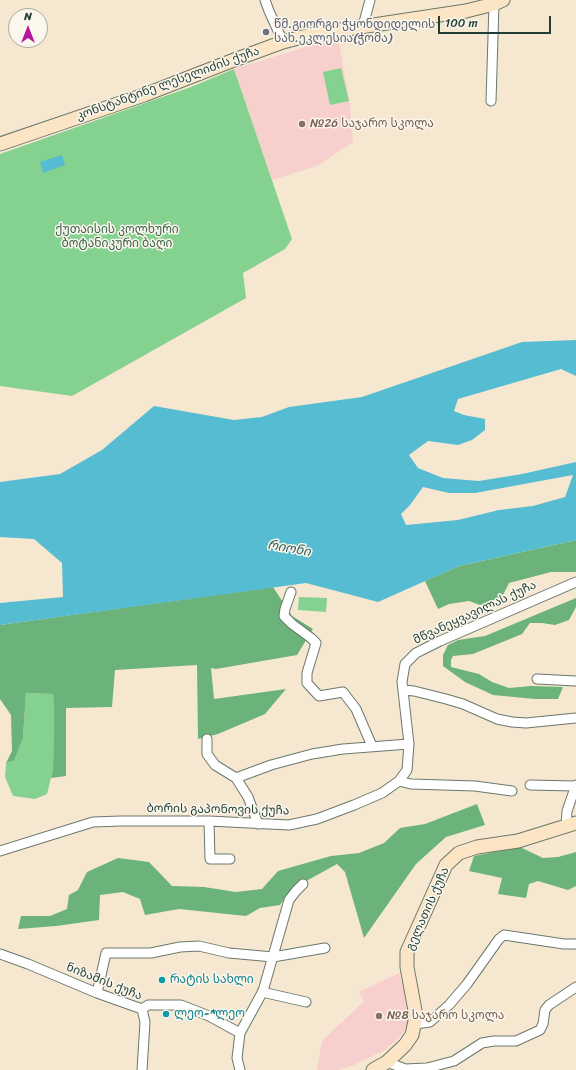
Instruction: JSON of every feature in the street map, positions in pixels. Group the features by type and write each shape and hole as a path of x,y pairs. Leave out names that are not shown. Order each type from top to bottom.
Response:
{"main road":[{"name":"კონსტანტინე ლესელიძის ქუჩა","path":"0,144 144,95 283,42 314,34 466,11 499,2"},
{"name":"გელათის ქუჩა","path":"373,1070 387,1062 405,1045 412,1035 415,1024 415,1007 407,967 407,952 446,865 459,853 477,847 518,840 571,825"}],"street":[{"path":"265,0 283,42"},
{"path":"364,26 370,0"},
{"path":"491,101 499,2"},
{"name":"მწვანეყვავილას ქუჩა","path":"403,686 405,664 416,653 440,640 576,582"},
{"path":"291,592 284,616 316,643 307,673 307,683 319,696 344,692 356,709 372,746"},
{"path":"537,679 576,681"},
{"path":"403,686 414,691 463,704 497,719 512,722 526,723 576,718"},
{"name":"ბორის გაპონოვის ქუჩა","path":"0,851 93,822 209,821 289,825 317,819 375,796 399,781 408,770 409,744 403,686"},
{"path":"207,739 207,754 215,765 236,778 248,797 258,824"},
{"path":"236,778 271,765 312,754 372,746 409,744"},
{"path":"399,781 411,784 475,786 512,791"},
{"path":"530,785 575,786 567,811 571,825"},
{"path":"209,821 210,859 230,859"},
{"path":"240,1070 237,1058 240,1033 262,992 289,900 304,884"},
{"path":"415,1024 430,1022 449,1005 467,984 498,939 504,935 564,944 576,944"},
{"path":"97,993 106,952 151,953 180,947 200,946 229,953 273,957 325,948"},
{"name":"ნიზამის ქუჩა","path":"0,954 97,993 142,1009 146,1022 142,1070"},
{"path":"387,1062 405,1069 427,1068 454,1061 482,1043 494,1041 516,1041 540,1030 543,1024 545,1010 549,1005 576,987"},
{"path":"262,992 306,1002"},
{"path":"142,1009 148,1005 181,1005 209,1016 240,1033"}],"shaded area":[{"name":"№26 საჯარო სკოლა","path":"338,37 350,105 353,142 317,166 272,180 234,69"},
{"name":"№8 საჯარო სკოლა","path":"399,973 410,1009 410,1022 401,1036 385,1050 354,1065 339,1070 317,1070 322,1041 364,1001 359,992"}],"green space":[{"path":"341,68 349,101 330,105 323,72"},
{"name":"ქუთაისის კოლხური ბოტანიკური ბაღი","path":"234,69 292,239 285,249 243,273 246,298 72,396 0,386 0,154 191,87"},
{"path":"576,540 576,572 551,572 509,583 502,597 480,605 469,601 449,604 438,609 425,581 459,566"},
{"path":"273,587 292,616 313,629 297,655 216,669 211,668 214,699 286,689 265,714 218,734 198,739 197,665 115,670 112,707 66,708 66,776 51,778 53,770 53,694 26,693 23,738 14,761 6,763 12,751 11,715 0,699 0,625"},
{"path":"299,597 327,598 326,612 298,610"},
{"path":"576,598 576,607 569,620 555,625 530,623 522,634 473,654 453,656 451,660 451,667 479,674 492,682 509,688 531,686 563,687 558,699 535,699 493,695 465,682 443,666 443,655 448,645 458,640 485,636"},
{"path":"26,693 53,694 53,770 47,794 35,799 13,796 5,777 6,763 14,761 23,738"},
{"path":"477,804 485,825 446,837 416,864 364,938 345,872 337,864 293,887 280,905 260,908 246,916 179,909 145,915 140,899 123,892 100,895 99,920 56,926 18,929 21,916 50,916 67,909 69,895 78,890 87,872 118,858 149,862 172,886 204,887 236,892 262,889 278,871 331,856 359,853 384,843 400,828 425,824"},
{"path":"520,847 543,858 558,857 576,852 576,886 568,890 538,881 529,884 526,898 498,894 502,878 469,871 474,856"}],"water":[{"path":"62,155 65,165 43,173 40,162"},
{"name":"რიონი","path":"576,340 576,376 561,369 458,399 454,411 464,415 485,419 485,430 472,440 458,445 428,441 409,455 418,468 443,478 479,481 522,474 576,462 576,540 459,566 378,602 306,583 0,625 0,603 63,597 62,563 34,539 0,537 0,482 60,474 102,450 154,406 234,420 262,417 289,407 362,397 522,342","holes":["573,475 565,497 533,506 499,510 458,520 406,525 401,514 410,505 423,487 449,493 475,493"]}],"place":[{"name":"წმ.გიორგი ჭყონდიდელის სახ.ეკლესია(ჭომა)","path":"266,32"},
{"name":"№26 საჯარო სკოლა","path":"302,124"},
{"name":"რატის სახლი","path":"162,980"},
{"name":"ლეო-*ლეო","path":"166,1014"},
{"name":"№8 საჯარო სკოლა","path":"379,1016"}]}
